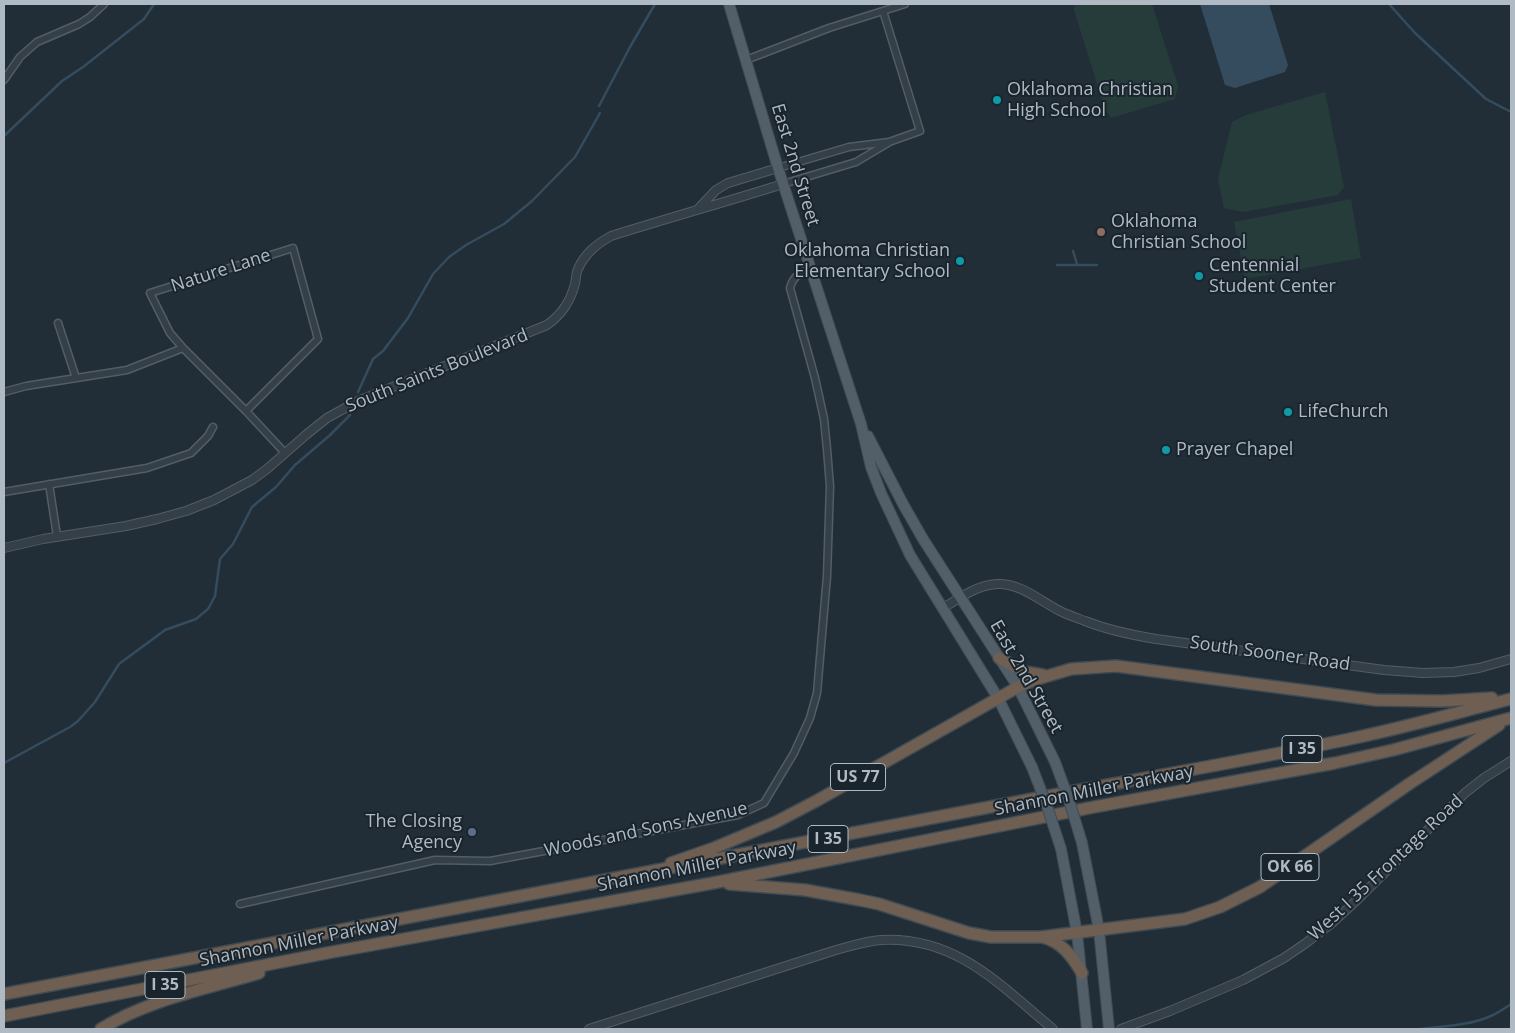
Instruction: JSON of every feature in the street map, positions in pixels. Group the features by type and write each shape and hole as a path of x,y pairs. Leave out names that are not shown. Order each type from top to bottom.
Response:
{"highway":[{"path":"999,658 1024,672 1035,675 1047,675"},
{"path":"1018,687 1047,675 1070,669 1116,666 1376,700 1442,702 1511,698"},
{"name":"US 77","path":"630,877 714,848 776,822 1018,687"},
{"name":"Shannon Miller Parkway","path":"4,994 325,932 630,877 1339,741 1511,698"},
{"name":"Shannon Miller Parkway","path":"4,1016 327,953 713,883 1094,807 1335,763 1412,745 1510,718"},
{"name":"OK 66","path":"1077,933 1186,919 1238,899 1260,888 1410,784 1510,718"},
{"path":"713,883 796,889 842,896 879,904 969,933 991,937 1041,937 1077,933"},
{"path":"1041,937 1051,939 1067,951 1082,972"},
{"path":"101,1029 156,1003 327,953"}],"main road":[{"name":"East 2nd Street","path":"729,4 783,184 861,424 871,467 910,555 998,698 1032,767 1061,850 1077,933"},
{"name":"East 2nd Street","path":"861,424 883,463 902,504 1018,687 1055,762 1082,843 1099,930 1108,1029"},
{"path":"1077,933 1087,1029"}],"street":[{"path":"4,80 20,57 37,42 79,24 104,4"},
{"path":"746,60 829,28 906,4"},
{"name":"South Saints Boulevard","path":"4,548 57,536 126,526 186,510 214,500 235,490 267,469 327,418 358,401 547,325 556,318 568,302 578,270 584,258 600,242 611,236 856,162 889,142 920,131 883,11"},
{"name":"South Saints Boulevard","path":"699,208 716,190 728,183 849,147 889,142"},
{"name":"Nature Lane","path":"183,348 170,333 150,294 293,248 318,339 246,411"},
{"name":"Woods and Sons Avenue","path":"240,904 435,860 490,861 729,816 764,803 794,753 810,718 817,693 821,655 830,486 827,449 824,419 815,378 790,288 792,281 798,274 811,268"},
{"path":"58,323 76,378"},
{"path":"4,392 26,386 127,370 183,348 285,453"},
{"path":"4,492 147,468 191,453 208,436 213,427"},
{"path":"49,484 57,536"},
{"name":"South Sooner Road","path":"942,609 976,589 997,584 1013,585 1069,615 1122,633 1384,670 1423,673 1454,672 1479,668 1511,659"},
{"name":"West I 35 Frontage Road","path":"1121,1029 1170,1011 1243,980 1284,958 1306,943 1356,901 1464,793 1484,778 1511,762"},
{"path":"589,1029 806,959 860,943 880,940 904,940 927,944 961,957 982,970 1053,1029"}],"green space":[{"path":"1075,4 1152,4 1178,86 1175,99 1111,118 1104,106 1074,10"},
{"path":"1325,92 1344,187 1338,195 1243,212 1224,208 1218,179 1232,122 1246,115"},
{"path":"1351,199 1361,258 1245,279 1234,222"}],"water":[{"path":"1200,4 1269,4 1288,65 1285,72 1235,88 1225,85"}],"waterway":[{"path":"4,136 62,81 144,19 154,4"},
{"path":"599,106 655,4"},
{"path":"1389,4 1415,33 1486,99 1511,112"},
{"path":"358,392 373,359 383,351 408,318 433,274 449,257 466,245 504,224 532,201 575,157 600,113"},
{"path":"1073,251 1077,264"},
{"path":"1057,265 1097,265"},
{"path":"4,763 78,721 95,702 119,664 165,630 196,619 208,609 215,596 220,559 233,544 252,507 276,487 295,465 350,415"},
{"path":"1420,1029 1474,1022 1494,1015 1511,1004"}],"place":[{"name":"Oklahoma Christian High School","path":"997,100"},
{"name":"Oklahoma Christian School","path":"1101,232"},
{"name":"Oklahoma Christian Elementary School","path":"960,261"},
{"name":"Centennial Student Center","path":"1199,276"},
{"name":"LifeChurch","path":"1288,412"},
{"name":"Prayer Chapel","path":"1166,450"},
{"name":"The Closing Agency","path":"472,832"}]}
